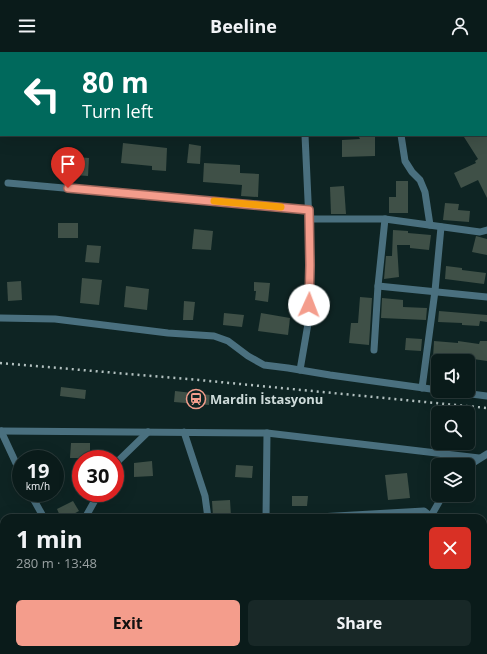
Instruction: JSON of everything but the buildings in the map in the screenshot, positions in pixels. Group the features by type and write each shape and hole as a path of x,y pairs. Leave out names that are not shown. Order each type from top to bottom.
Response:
{"street":[{"path":"300,370 309,318 309,210 305,136"},
{"path":"402,136 405,161 412,172 420,180 425,192 430,225"},
{"path":"8,183 309,210"},
{"path":"309,219 385,219 480,232 487,230"},
{"path":"374,350 378,286 385,219"},
{"path":"422,388 435,291 441,227"},
{"path":"378,286 487,297"},
{"path":"0,318 55,319 168,333 214,336 228,341 248,356 264,365 431,389"},
{"path":"475,394 487,396"},
{"path":"12,456 0,431 267,433 479,458"},
{"path":"124,455 148,432"},
{"path":"184,432 205,496 207,514"},
{"path":"266,514 267,433"},
{"path":"475,461 487,454"},
{"path":"35,502 42,514"},
{"path":"87,514 94,502"},
{"path":"434,514 440,502"},
{"path":"371,514 424,511 428,514"}],"railway":[{"path":"0,363 199,380 487,408"}],"slow traffic":[{"path":"214,201 281,207"}],"place":[{"name":"Mardin İstasyonu","path":"196,399"}],"route":[{"path":"68,188 309,210 309,305"}]}
